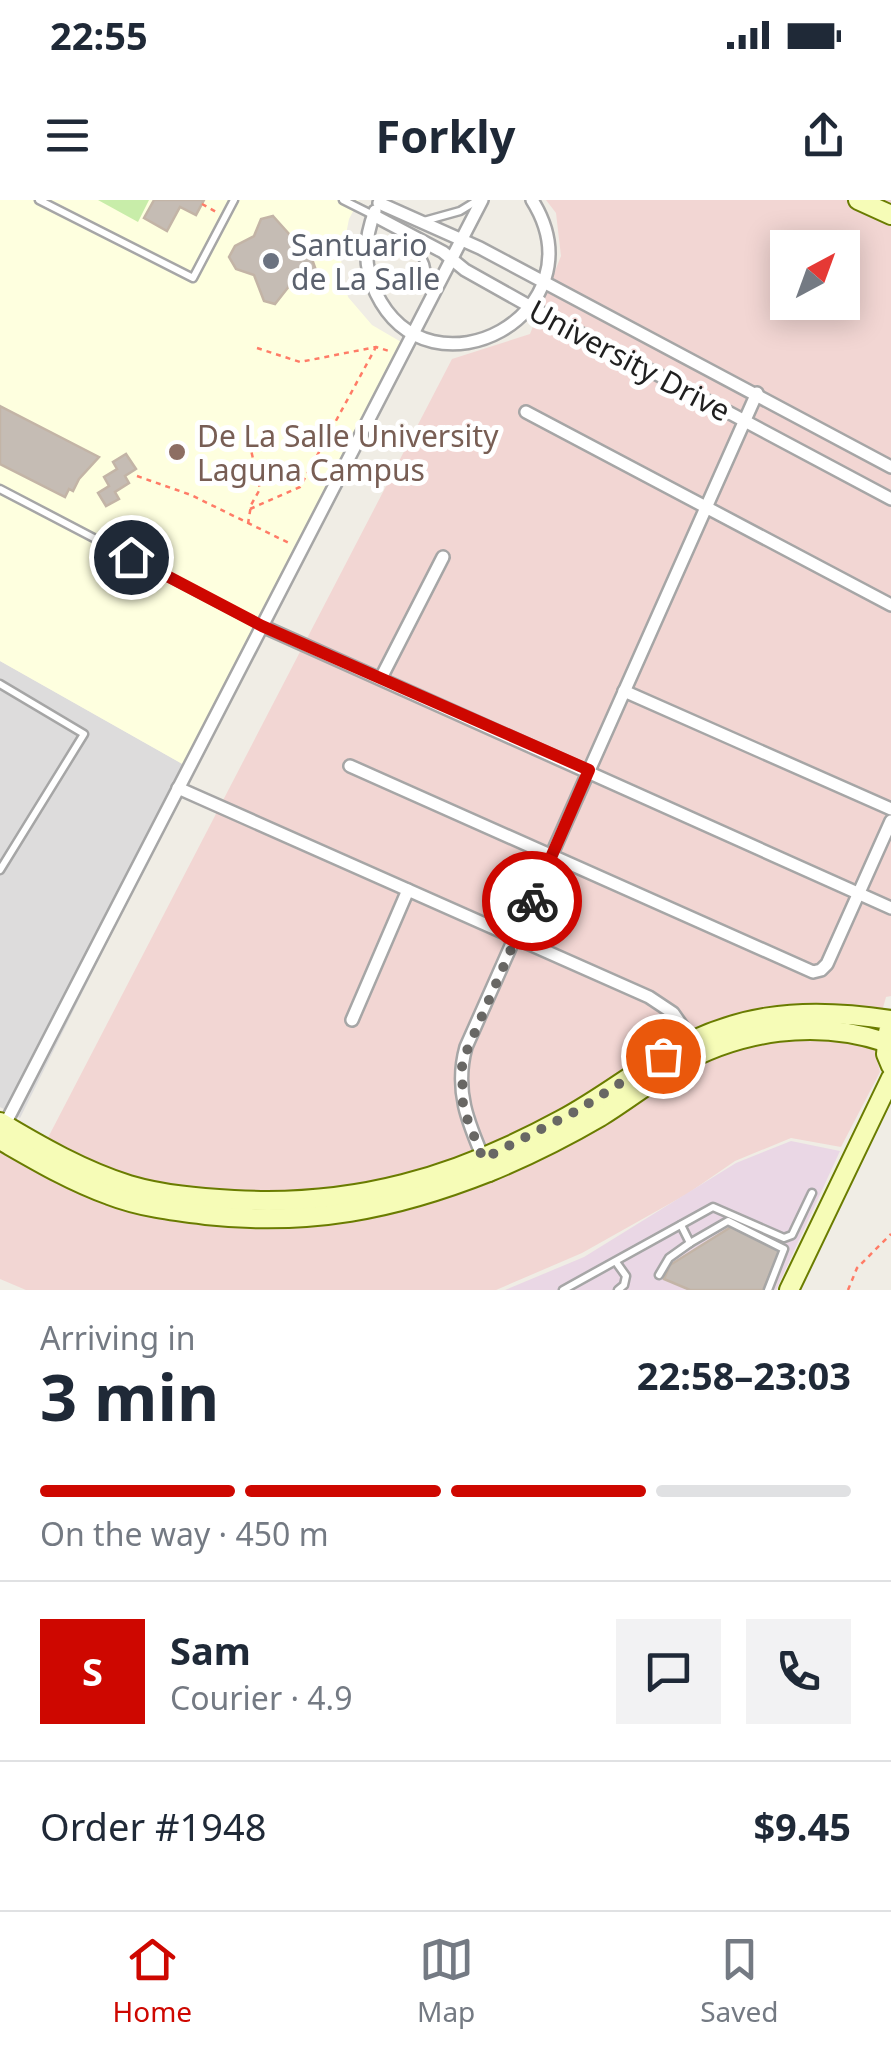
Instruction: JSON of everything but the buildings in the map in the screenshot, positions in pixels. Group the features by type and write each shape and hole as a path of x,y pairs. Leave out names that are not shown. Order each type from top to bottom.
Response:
{"street":[{"path":"1,1130 480,200"},
{"path":"378,201 366,237 366,259 370,282 380,302 394,319 414,333 454,344 497,335 531,307 544,282 548,247 546,229 532,200"},
{"path":"858,200 891,215"},
{"name":"University Drive","path":"378,201 544,282 891,467"},
{"name":"University Drive","path":"373,215 531,307 891,499"},
{"path":"486,1166 463,1108 462,1062 757,394"},
{"path":"526,412 891,605"},
{"path":"381,678 443,556"},
{"path":"262,626 891,908"},
{"path":"624,691 891,810"},
{"path":"350,766 813,972 827,964 891,821"},
{"path":"178,788 662,1003 683,1024 696,1047"},
{"path":"352,1020 408,890"},
{"path":"1,1130 76,1181 126,1201 236,1218 299,1219 354,1214 422,1196 486,1166 578,1110 696,1047 804,1030 889,1030 891,1066"},
{"path":"790,1290 891,1078"},
{"path":"1,1130 110,1178 156,1192 203,1198 286,1202 352,1197 462,1168 486,1166"}],"lane":[{"path":"39,200 193,278 234,200"},
{"path":"344,200 373,215"},
{"path":"418,222 447,216 480,200"},
{"path":"412,236 425,264 433,297"},
{"path":"0,489 262,626"},
{"path":"0,684 84,734 0,870"},
{"path":"562,1290 713,1207 784,1238 792,1235 812,1193"},
{"path":"659,1274 669,1258 728,1221 784,1249 768,1290"},
{"path":"680,1224 690,1243"},
{"path":"616,1262 626,1276 618,1290"}],"path":[{"path":"202,204 225,217"},
{"path":"257,348 300,362 376,346 402,356"},
{"path":"250,508 300,486 376,346"},
{"path":"248,524 250,508 260,489 250,450"},
{"path":"137,476 191,495 277,540 302,547"},
{"path":"848,1290 857,1268 891,1234"}],"shaded area":[{"name":"De La Salle University Laguna Campus","path":"0,200 359,200 349,219 341,260 348,297 372,325 408,346 193,770 0,661"},
{"path":"546,200 891,200 891,996 886,997 873,1043 880,1072 841,1147 791,1138 735,1161 687,1194 582,1253 496,1290 26,1290 0,1279 0,1133 39,1155 452,359 530,334 561,256 556,213"},
{"path":"0,661 193,770 20,1118 0,1107"},
{"path":"791,1141 840,1151 776,1290 505,1290 584,1257 736,1163"}],"green space":[{"path":"98,200 149,200 138,222"}],"way so far":[{"path":"532,901 462,1062 463,1108 483,1159 561,1120 663,1056"}],"place":[{"name":"Santuario de La Salle","path":"271,261"},
{"name":"De La Salle University Laguna Campus","path":"177,452"}],"route":[{"path":"131,557 262,626 589,770 532,901"}]}
